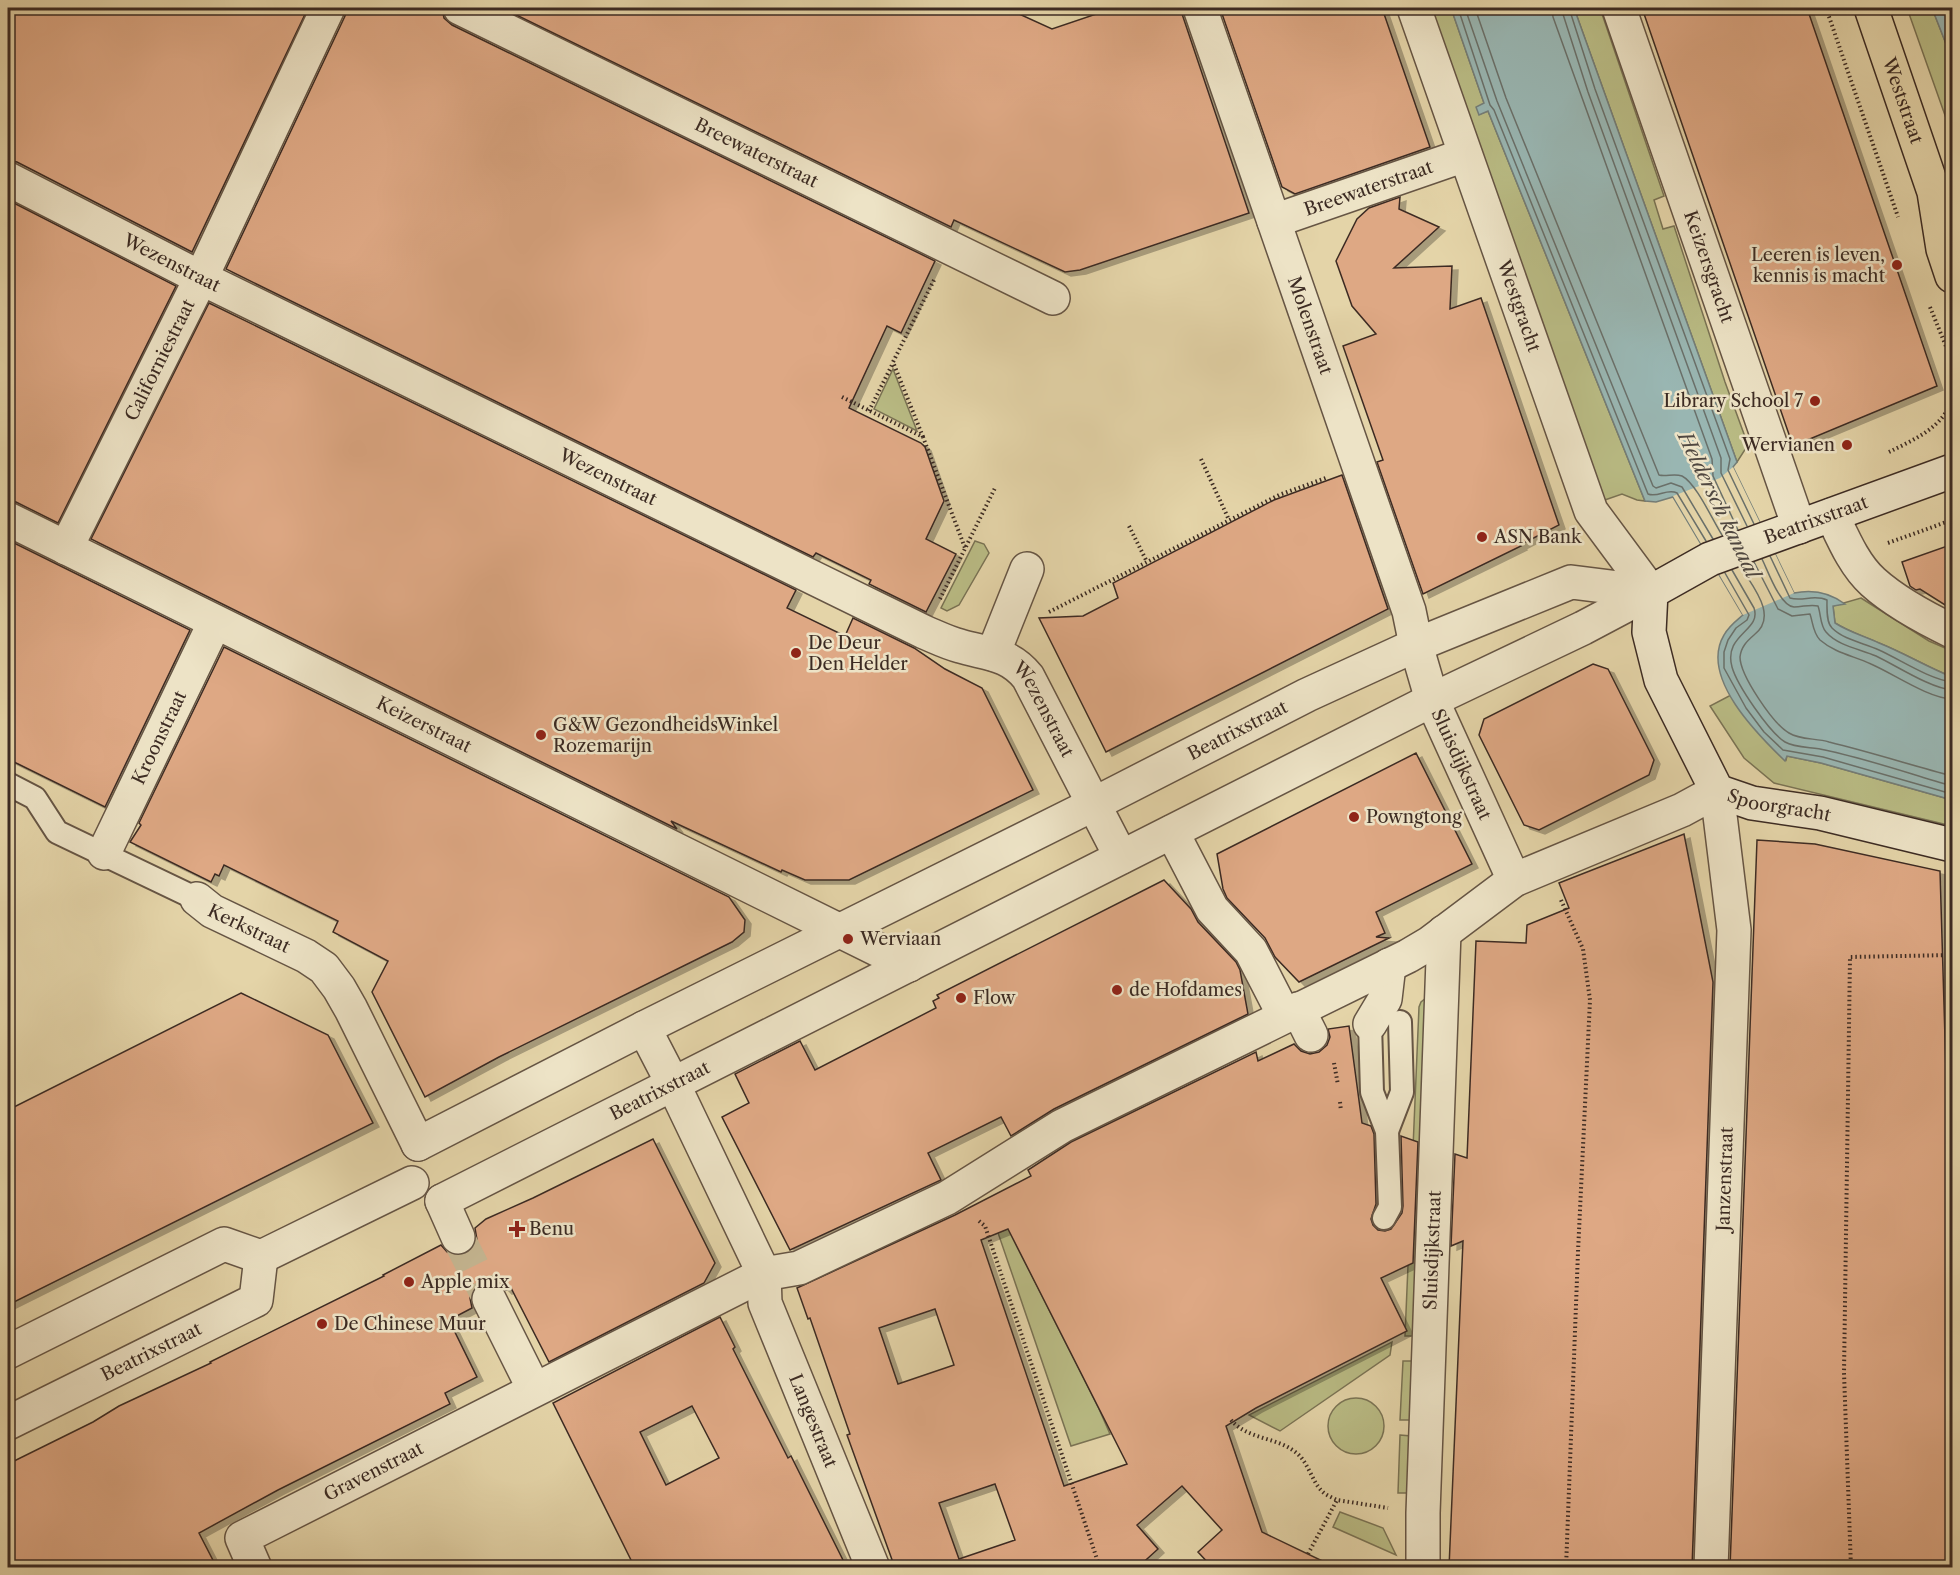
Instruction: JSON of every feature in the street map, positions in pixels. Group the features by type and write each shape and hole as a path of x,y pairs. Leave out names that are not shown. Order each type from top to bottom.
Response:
{"main road":[{"name":"Weststraat","path":"1871,8 1934,192 1942,249 1953,276"},
{"name":"Weststraat","path":"1934,192 1953,219"}],"street":[{"name":"Californiestraat","path":"66,548 201,278 328,8"},
{"name":"Molenstraat","path":"1200,8 1409,611 1416,645"},
{"name":"Westgracht","path":"1414,8 1591,511 1651,592"},
{"name":"Keizersgracht","path":"1619,8 1799,527"},
{"name":"Breewaterstraat","path":"469,12 1053,298"},
{"name":"Breewaterstraat","path":"1274,221 1465,155"},
{"name":"Wezenstraat","path":"8,179 201,278 924,632 957,646 993,654 1019,666 1028,677 1121,857"},
{"name":"Beatrixstraat","path":"441,1201 1432,700 1583,628 1710,559 1953,471"},
{"path":"1832,515 1852,555 1873,582 1925,616 1953,631"},
{"name":"Keizerstraat","path":"8,519 839,930"},
{"path":"993,654 1027,568"},
{"name":"Beatrixstraat","path":"418,1144 1307,695 1416,645 1571,582 1651,592"},
{"name":"Spoorgracht","path":"1651,592 1649,632 1661,680 1717,791 1752,803 1820,813 1950,846"},
{"name":"Kroonstraat","path":"104,854 215,622"},
{"name":"Sluisdijkstraat","path":"1416,645 1432,700 1514,880"},
{"path":"764,1274 799,1268 947,1198 1062,1126 1298,1020 1389,964 1430,944 1514,880 1682,810 1717,791"},
{"name":"Janzenstraat","path":"1711,1568 1734,930 1717,791"},
{"path":"1172,832 1212,909 1251,951 1298,1020"},
{"name":"Kerkstraat","path":"197,899 212,910 306,956 324,968 351,1009 418,1144"},
{"path":"839,930 909,964"},
{"name":"Sluisdijkstraat","path":"1423,1568 1422,1513 1444,932"},
{"path":"1385,1017 1389,964"},
{"name":"Langestraat","path":"644,1028 764,1274 765,1303 873,1568"},
{"path":"412,1183 418,1144"},
{"path":"412,1183 441,1201 458,1237"},
{"path":"8,1352 224,1244 261,1257 412,1183"},
{"name":"Beatrixstraat","path":"8,1423 256,1300 261,1257"},
{"name":"Gravenstraat","path":"255,1568 242,1538 764,1274"},
{"path":"489,1299 534,1389"}],"lane":[{"name":"Kerkstraat","path":"8,784 35,798 57,832 197,899"},
{"path":"1384,1218 1390,1207 1387,1131 1372,1092 1385,1017"},
{"path":"1385,1017 1402,1092 1387,1131"}],"path":[{"path":"1826,8 1902,227"},
{"path":"869,411 950,248"},
{"path":"1928,304 1951,349 1953,361"},
{"path":"893,362 965,548"},
{"path":"842,398 923,437"},
{"path":"1924,434 1946,413 1953,398"},
{"path":"1201,459 1229,520"},
{"path":"1007,615 1051,612 1279,495 1359,466"},
{"path":"924,632 995,488"},
{"path":"1852,555 1953,520"},
{"path":"1129,526 1147,562"},
{"path":"1950,846 1948,927 1953,929"},
{"path":"1546,867 1583,949 1590,1000 1566,1568"},
{"path":"1851,1568 1844,1373 1850,957 1953,955"},
{"path":"1335,1065 1338,1086"},
{"path":"947,1198 985,1226 1100,1568"},
{"path":"1231,1420 1238,1428 1283,1444 1296,1452 1323,1492 1337,1500 1422,1513"},
{"path":"1308,1554 1337,1500"}],"green space":[{"path":"1421,8 1451,8 1484,103 1480,114 1488,111 1645,501 1622,494 1599,502"},
{"path":"1574,8 1600,8 1664,196 1654,200 1663,229 1674,226 1748,445 1737,462"},
{"path":"1907,8 1932,8 1952,59 1952,135"},
{"path":"893,369 917,431 874,409"},
{"path":"975,541 984,544 989,553 959,605 947,611 941,608"},
{"path":"1861,598 1929,641 1952,651 1952,677 1835,623 1833,606"},
{"path":"1731,695 1741,711 1786,760 1787,756 1821,763 1952,800 1952,826 1774,783 1744,758 1710,706"},
{"path":"1431,994 1416,1336 1405,1336 1419,1007 1421,1002"},
{"path":"1004,1220 1110,1434 1071,1446 995,1224"},
{"path":"1392,1342 1390,1355 1280,1431 1249,1415"},
{"path":"1403,1361 1415,1361 1412,1420 1400,1420"},
{"path":"1351,1398 1361,1398 1376,1406 1382,1415 1384,1426 1382,1437 1376,1446 1361,1454 1351,1454 1340,1449 1333,1442 1328,1431 1328,1421 1333,1410 1340,1403"},
{"path":"1400,1435 1411,1436 1408,1493 1398,1493"},
{"path":"1340,1512 1383,1528 1396,1555 1333,1527"}],"water":[{"name":"Heldersch kanaal","path":"1451,8 1574,8 1737,462 1733,467 1794,593 1808,591 1833,597 1845,604 1833,606 1835,623 1952,677 1952,800 1821,763 1787,756 1785,761 1747,721 1735,704 1719,669 1718,651 1726,632 1743,615 1673,497 1656,502 1645,501 1488,111 1479,115 1476,107 1484,103"},
{"path":"1932,8 1952,8 1952,59"}],"pier":[{"path":"1733,467 1794,593 1743,615 1673,496 1720,478"}],"building":[{"path":"8,8 308,8 192,252 17,162 8,160"},
{"path":"347,8 442,8 444,18 452,25 935,261 901,333 887,326 849,408 925,447 944,501 926,539 956,554 926,612 869,584 871,580 816,553 813,557 226,269"},
{"path":"502,8 1006,8 1052,29 1114,8 1182,8 1182,14 1249,213 1080,270 1065,272 954,220 951,227"},
{"path":"1220,8 1382,8 1430,147 1295,194 1282,187"},
{"path":"1642,8 1807,8 1937,386 1793,446"},
{"path":"1400,197 1399,209 1439,227 1394,268 1452,266 1450,309 1481,298 1559,525 1423,594 1377,462 1383,460 1343,346 1376,334 1352,306 1336,261 1357,219 1369,208"},
{"path":"8,200 176,286 58,523 8,500"},
{"path":"209,303 796,590 787,608 845,636 853,618 914,648 945,669 982,688 1033,790 849,880 805,880 782,870 781,872 671,821 677,829 91,539"},
{"path":"1342,475 1388,609 1106,752 1039,618 1083,616 1118,598 1113,583 1274,500"},
{"path":"8,540 190,630 105,807 8,759"},
{"path":"1953,544 1953,610 1920,589 1916,590 1910,586 1902,562"},
{"path":"224,647 729,897 745,920 744,932 732,942 499,1057 425,1097 372,992 388,961 333,932 338,921 224,865 219,876 215,874 211,882 130,842 141,825 139,823"},
{"path":"1593,664 1608,669 1654,760 1649,775 1539,830 1524,825 1479,735 1484,719"},
{"path":"1416,753 1472,864 1376,912 1385,933 1376,937 1389,938 1299,982 1275,957 1265,938 1227,898 1223,889 1217,854"},
{"path":"1684,834 1713,982 1692,1568 1449,1568 1463,1241 1451,1246 1455,1154 1467,1158 1476,941 1526,943 1527,925 1569,908 1559,883"},
{"path":"1757,840 1815,844 1940,871 1953,1306 1953,1568 1730,1568"},
{"path":"1164,880 1191,909 1198,922 1236,962 1240,970 1248,1014 1054,1109 1011,1136 1001,1117 928,1153 941,1180 790,1250 722,1117 749,1103 735,1074 800,1041 815,1070 936,1008 933,1001 939,998 937,995"},
{"path":"241,993 328,1035 373,1123 8,1305 8,1110"},
{"path":"1349,1026 1362,1123 1371,1126 1374,1134 1376,1204 1371,1219 1378,1230 1391,1229 1402,1213 1401,1136 1418,1142 1413,1263 1381,1278 1407,1331 1256,1408 1226,1426 1262,1532 1337,1568 1212,1567 1198,1552 1222,1530 1182,1486 1137,1525 1158,1549 1137,1568 895,1568 847,1435 850,1434 810,1318 808,1319 797,1288 955,1215 1031,1176 1028,1170 1071,1142 1256,1052 1258,1061 1294,1044 1301,1051 1310,1054 1319,1052 1327,1045 1330,1037 1328,1029","holes":["1008,1229 1127,1464 1064,1486 981,1240","935,1309 954,1365 898,1384 879,1328","995,1484 1015,1540 959,1559 939,1503"]},
{"path":"653,1139 715,1263 704,1283 549,1362 511,1288 506,1290 499,1283 490,1280 481,1282 473,1289 470,1298 472,1308 449,1320 477,1377 445,1393 450,1404 278,1490 199,1533 217,1568 14,1568 8,1555 8,1464 93,1422 119,1406 211,1363 384,1276 441,1245 455,1256 466,1254 477,1240 475,1228 486,1219"},
{"path":"720,1317 735,1347 733,1349 788,1458 791,1456 847,1568 635,1568 553,1403","holes":["692,1406 719,1458 666,1485 640,1432"]}],"tunnel":[{"path":"458,1237 489,1299"}],"place":[{"name":"Leeren is leven, kennis is macht","path":"1897,265"},
{"name":"Library School 7","path":"1815,401"},
{"name":"Wervianen","path":"1847,445"},
{"name":"ASN Bank","path":"1482,537"},
{"name":"De Deur Den Helder","path":"796,653"},
{"name":"G&W GezondheidsWinkel Rozemarijn","path":"541,735"},
{"name":"Powngtong","path":"1354,817"},
{"name":"Werviaan","path":"848,939"},
{"name":"de Hofdames","path":"1117,990"},
{"name":"Flow","path":"961,998"},
{"name":"Benu","path":"517,1229"},
{"name":"Apple mix","path":"409,1282"},
{"name":"De Chinese Muur","path":"322,1324"}]}
